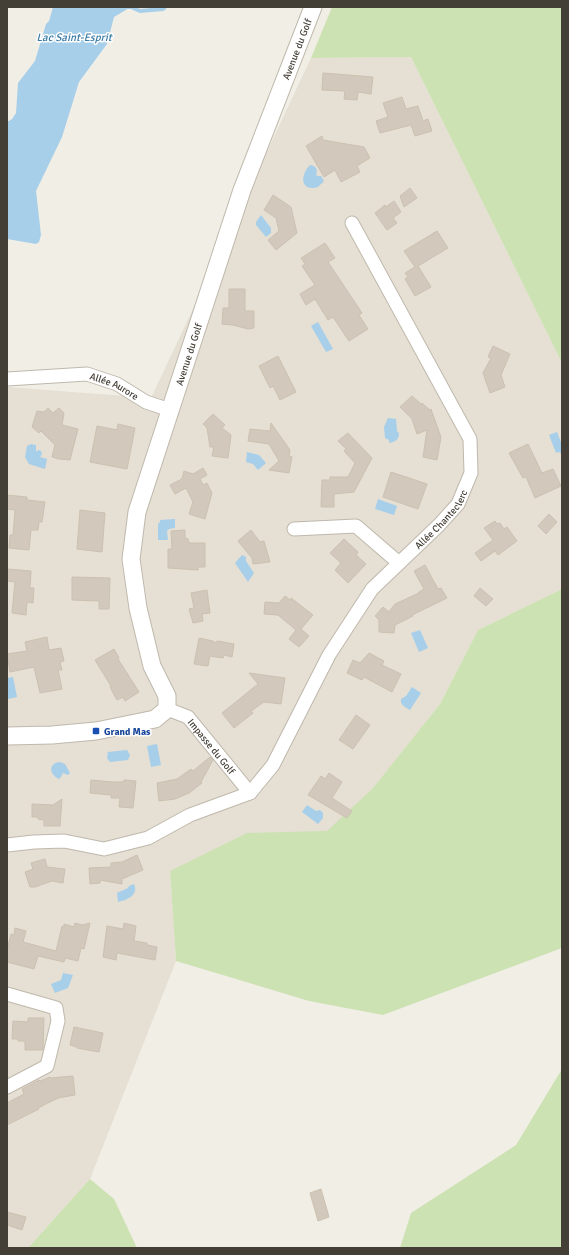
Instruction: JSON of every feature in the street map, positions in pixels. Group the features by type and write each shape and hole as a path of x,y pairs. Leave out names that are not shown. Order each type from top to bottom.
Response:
{"street":[{"name":"Avenue du Golf","path":"167,709 167,696 152,666 138,608 131,559 137,512 242,190 312,7"},
{"name":"Allée Chanteclerc","path":"250,793 273,765 329,655 372,589 439,525 458,504 471,473 470,439 352,223"},
{"name":"Allée Aurore","path":"7,379 87,374 117,384 146,402 170,410"},
{"path":"294,529 356,526 399,564"},
{"path":"7,736 52,735 96,731 155,719 167,709"},
{"name":"Impasse du Golf","path":"167,709 188,717 250,793"},
{"path":"7,845 64,841 104,849 148,838 190,815 250,793"},
{"path":"7,994 56,1008 58,1020 48,1066 7,1087"}],"shaded area":[{"path":"411,57 562,363 562,589 478,630 440,704 339,831 170,871 176,961 90,1179 28,1248 7,1248 7,387 151,398 311,58"}],"green space":[{"path":"332,7 562,7 562,363 411,57 311,58"},
{"path":"562,589 562,948 383,1015 309,1001 176,961 170,871 247,833 327,831 373,788 440,704 478,630"},
{"path":"562,1069 562,1248 400,1248 411,1213 516,1145"},
{"path":"90,1179 114,1199 137,1248 28,1248"}],"water":[{"name":"Lac Saint-Esprit","path":"53,7 131,7 114,17 107,44 79,82 62,137 36,191 41,235 39,242 36,244 7,239 7,122 12,119 16,113 18,83 35,61 46,24 49,21"},
{"path":"310,165 317,169 316,175 321,176 324,181 318,187 312,188 305,185 303,178 304,173"},
{"path":"261,215 271,228 271,233 266,237 256,225 256,222"},
{"path":"318,322 333,349 326,352 311,326"},
{"path":"388,418 396,419 397,431 399,433 396,440 389,443 389,440 385,438 384,427"},
{"path":"557,432 562,445 561,453 556,453 549,435"},
{"path":"31,444 36,445 36,452 38,450 41,451 42,454 40,457 47,459 45,469 29,464 25,457 27,446"},
{"path":"247,452 259,455 266,463 258,470 253,464 246,462"},
{"path":"378,499 397,506 394,515 375,509"},
{"path":"175,519 175,528 167,531 168,540 158,540 158,524 160,520"},
{"path":"242,555 246,557 246,561 254,573 248,582 235,563"},
{"path":"420,630 428,648 419,652 411,633"},
{"path":"13,677 17,697 8,699 7,678"},
{"path":"412,687 421,693 410,710 402,704 401,699 406,696"},
{"path":"157,744 161,765 151,767 147,746"},
{"path":"127,750 130,755 128,760 110,762 107,758 108,752"},
{"path":"60,762 65,764 70,773 68,775 63,773 59,779 53,774 51,769 53,764"},
{"path":"307,805 316,811 320,810 323,813 323,818 318,824 302,812"},
{"path":"134,884 134,894 125,900 118,902 117,893"},
{"path":"63,973 73,975 68,988 55,993 51,984 61,980"}],"building":[{"path":"323,73 373,77 371,94 358,92 357,100 344,99 345,91 322,90"},
{"path":"402,97 406,109 418,106 423,121 428,119 432,131 415,136 411,125 380,133 376,121 388,117 383,103"},
{"path":"322,136 323,140 364,147 370,158 357,166 360,172 341,182 335,170 324,177 306,146"},
{"path":"410,188 417,198 404,207 400,196"},
{"path":"273,195 291,207 297,233 276,250 268,240 279,231 276,218 264,210"},
{"path":"394,201 401,212 393,218 397,223 387,230 375,213 385,205 386,207"},
{"path":"437,231 448,248 418,266 431,287 415,296 405,279 408,277 405,273 415,267 404,251"},
{"path":"325,243 335,258 328,262 362,313 359,315 368,329 349,341 333,317 328,320 315,299 306,305 300,294 315,285 302,266 305,264 301,258"},
{"path":"229,289 245,289 245,311 254,311 254,328 248,329 222,324 223,308 229,308"},
{"path":"493,346 510,354 501,375 505,387 490,393 483,373 491,358 488,357"},
{"path":"278,356 296,392 280,400 273,386 270,388 259,366"},
{"path":"412,396 431,411 431,409 441,437 437,460 423,457 427,430 417,434 412,419 400,407"},
{"path":"48,408 53,413 59,408 64,413 62,425 78,429 70,460 52,457 55,445 41,431 39,433 32,427 37,411 44,412"},
{"path":"213,414 225,425 222,428 231,435 228,458 212,456 214,447 210,447 207,428 203,424"},
{"path":"271,423 290,450 289,456 292,457 289,473 269,470 279,461 269,444 248,441 250,429 270,431"},
{"path":"118,424 135,428 127,469 90,462 97,426 117,430"},
{"path":"348,433 372,458 354,492 334,494 334,507 321,507 322,480 330,480 330,477 348,477 355,463 344,451 346,449 338,441"},
{"path":"528,444 542,473 553,469 561,486 535,498 526,477 523,478 509,453"},
{"path":"203,468 207,475 200,479 203,485 207,483 212,493 205,519 189,514 193,502 186,488 175,494 170,485 182,479 184,471 193,474"},
{"path":"391,472 427,484 418,509 383,497"},
{"path":"7,495 27,497 27,500 45,502 42,522 39,522 38,530 31,530 29,550 9,548 10,535 13,535 15,510 7,509"},
{"path":"80,510 105,513 102,552 77,549"},
{"path":"549,514 557,522 546,534 538,526"},
{"path":"495,521 497,524 500,523 504,529 507,527 517,541 498,555 495,551 481,561 475,553 493,540 484,528"},
{"path":"185,530 185,538 188,539 189,543 205,543 205,567 198,567 198,570 168,568 168,549 172,549 171,531"},
{"path":"251,530 260,542 264,541 270,562 253,564 252,558 238,541"},
{"path":"344,539 358,552 356,555 366,564 348,583 335,570 341,563 330,553"},
{"path":"425,565 438,589 441,588 447,598 395,625 394,633 379,632 379,620 375,616 383,607 389,612 395,604 419,593 424,589 414,571"},
{"path":"7,569 31,571 30,588 34,588 33,603 27,602 26,615 12,613 15,582 7,581"},
{"path":"72,577 110,578 109,609 99,609 99,601 72,600"},
{"path":"480,588 493,599 486,606 474,596"},
{"path":"207,590 210,613 202,614 203,621 193,623 189,609 194,608 191,593"},
{"path":"285,596 290,600 291,598 313,615 301,629 309,636 299,647 289,639 296,630 278,615 264,614 265,602 279,603"},
{"path":"47,637 49,650 61,648 64,661 60,662 62,670 58,670 62,689 40,693 34,667 10,672 7,654 27,651 25,642"},
{"path":"199,638 213,641 214,643 218,641 234,644 232,657 224,655 223,658 210,656 208,666 194,664"},
{"path":"114,649 119,658 118,659 139,692 125,701 123,697 117,700 110,687 111,686 95,660"},
{"path":"369,653 384,661 382,665 401,674 392,692 364,677 362,680 347,673 353,660 360,663"},
{"path":"249,673 285,678 281,704 264,702 251,711 253,713 234,728 222,713 258,684"},
{"path":"356,715 370,725 353,749 339,740"},
{"path":"210,757 213,760 201,782 202,783 189,793 175,799 159,801 157,783 177,779 191,769 193,771"},
{"path":"329,773 342,782 332,798 352,811 347,818 308,795 321,776 325,779"},
{"path":"91,780 113,782 123,782 124,780 136,781 133,808 119,807 120,798 111,798 111,795 90,793"},
{"path":"62,799 60,826 44,826 44,820 38,819 38,817 32,817 32,804 53,805"},
{"path":"137,855 143,870 122,879 122,884 100,880 100,883 90,884 89,868 111,867 111,863 122,862"},
{"path":"45,859 47,867 65,869 63,883 52,881 35,887 30,887 25,872 33,869 31,863"},
{"path":"75,923 82,925 90,923 84,949 81,948 78,961 65,958 64,962 38,956 34,969 7,962 7,950 11,934 14,935 15,928 26,931 23,942 56,951 62,926 64,927 64,924 74,927"},
{"path":"124,923 136,926 134,941 147,943 147,945 157,947 155,960 117,953 116,960 103,957 107,926 123,929"},
{"path":"28,1018 44,1018 43,1050 25,1050 25,1041 12,1039 13,1021 28,1022"},
{"path":"74,1027 103,1033 99,1052 77,1048 70,1045"},
{"path":"73,1076 75,1095 58,1098 7,1125 7,1103 24,1094 22,1089 39,1080 40,1081 50,1077"},
{"path":"321,1189 329,1217 318,1221 310,1193"},
{"path":"7,1212 26,1217 22,1230 7,1225"}],"waterway":[{"path":"127,7 140,11 163,9 165,7"}],"place":[{"name":"Grand Mas","path":"96,731"}]}
